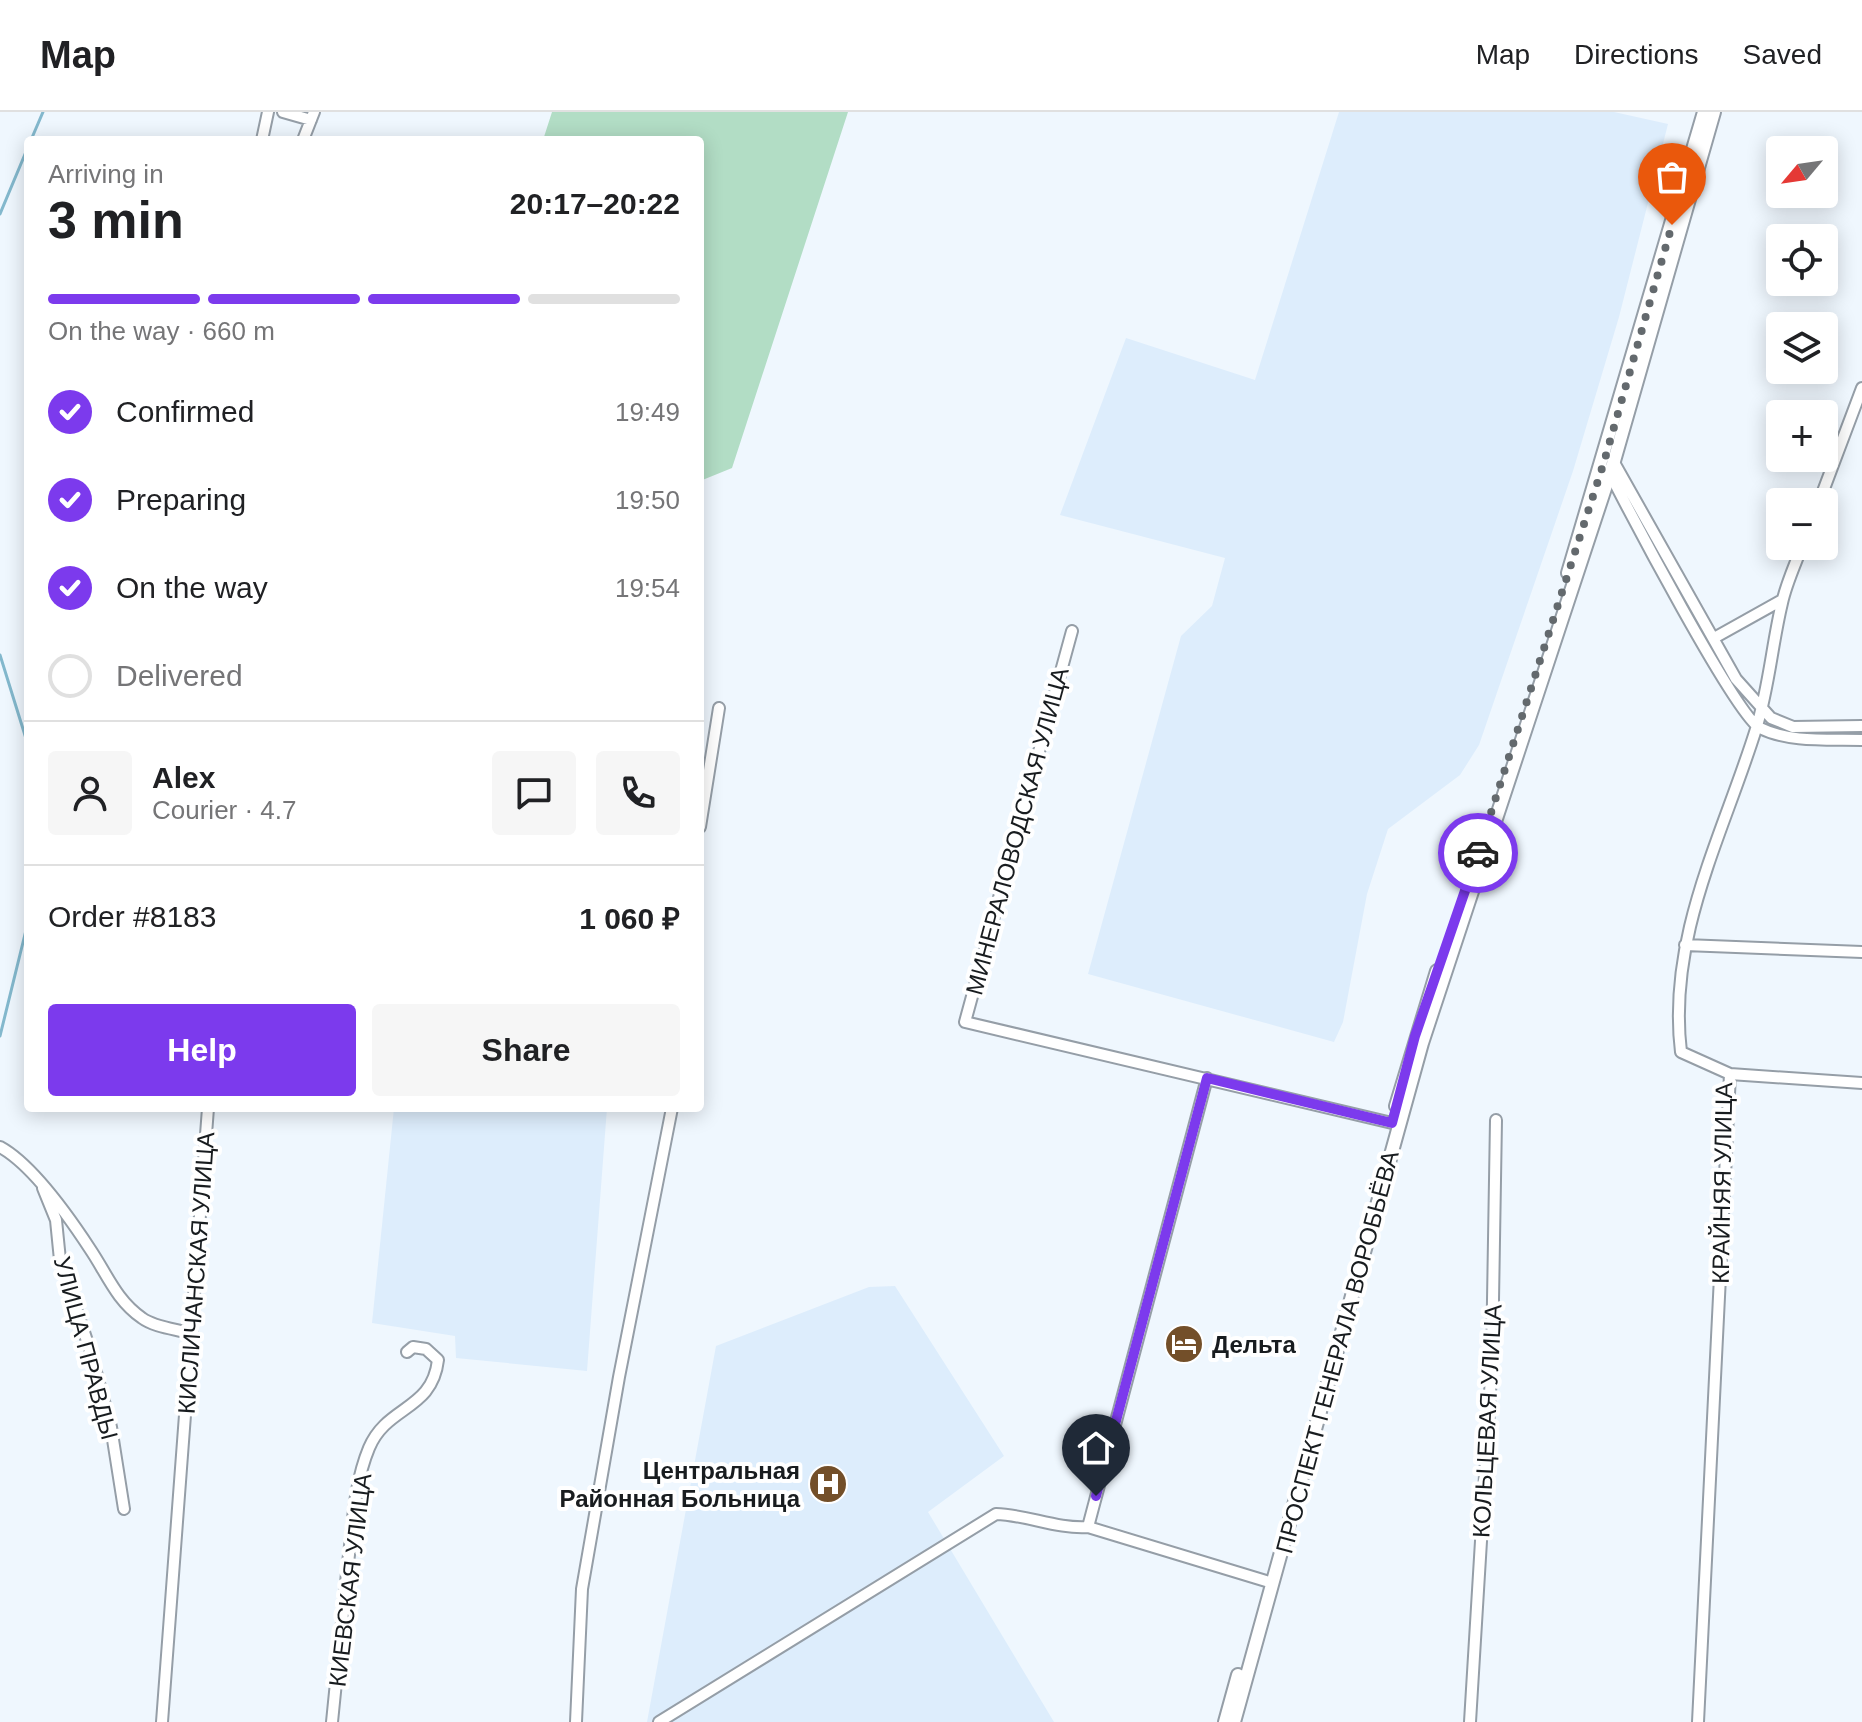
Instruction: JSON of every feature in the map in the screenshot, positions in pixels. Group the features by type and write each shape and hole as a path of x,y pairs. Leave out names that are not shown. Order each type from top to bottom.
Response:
{"main road":[{"name":"ПРОСПЕКТ ГЕНЕРАЛА ВОРОБЬЁВА","path":"1225,1722 1415,1036 1609,462 1704,112"},
{"name":"ПРОСПЕКТ ГЕНЕРАЛА ВОРОБЬЁВА","path":"1234,1722 1422,1043 1609,462 1714,112"}],"street":[{"path":"263,136 268,112"},
{"path":"283,112 312,116 304,136"},
{"path":"1824,488 1862,388"},
{"path":"1609,462 1736,679 1771,718 1793,727 1862,726"},
{"path":"1609,462 1727,684 1757,727 1794,738 1862,740"},
{"name":"КРАЙНЯЯ УЛИЦА","path":"1698,1722 1730,1074 1681,1052 1677,1019 1685,945 1707,860 1757,727 1782,600 1797,560"},
{"path":"1714,638 1782,600"},
{"name":"МИНЕРАЛОВОДСКАЯ УЛИЦА","path":"1072,631 965,1022 1392,1123"},
{"path":"704,779 719,708"},
{"path":"1685,945 1862,952"},
{"path":"1730,1074 1862,1083"},
{"path":"1088,1527 1207,1078"},
{"name":"КИСЛИЧАНСКАЯ УЛИЦА","path":"162,1722 208,1112"},
{"path":"576,1722 582,1589 619,1377 671,1112"},
{"name":"КОЛЬЦЕВАЯ УЛИЦА","path":"1470,1722 1492,1360 1496,1120"},
{"name":"УЛИЦА ПРАВДЫ","path":"0,1147 18,1157 43,1188 89,1248 118,1297 144,1321 189,1333"},
{"name":"УЛИЦА ПРАВДЫ","path":"43,1188 56,1220 60,1260 90,1350 111,1427 124,1509"},
{"name":"КИЕВСКАЯ УЛИЦА","path":"332,1722 356,1488 370,1445 389,1420 428,1393 436,1378 438,1360 426,1349 413,1347 407,1352"},
{"path":"659,1722 996,1514 1021,1515 1066,1529 1088,1527 1266,1581"}],"shaded area":[{"path":"1339,112 1614,112 1668,124 1619,317 1573,471 1479,745 1460,775 1388,829 1367,894 1343,1022 1334,1042 1088,974 1181,636 1212,606 1225,558 1060,515 1126,338 1255,380"},
{"path":"394,1112 607,1112 587,1371 456,1358 455,1336 372,1323"},
{"name":"Центральная Районная Больница","path":"895,1286 1004,1456 928,1512 1054,1722 647,1722 716,1346 869,1287"}],"green space":[{"path":"552,112 848,112 732,468 704,479 704,136 544,136"}],"waterway":[{"path":"33,136 43,112"},
{"path":"0,214 24,157"},
{"path":"0,655 24,732"},
{"path":"0,1036 24,938"}],"way so far":[{"path":"1478,853 1604,462 1672,225"}],"place":[{"name":"Дельта","path":"1184,1344"},
{"name":"Центральная Районная Больница","path":"828,1484"}],"route":[{"path":"1096,1496 1207,1078 1392,1123 1415,1036 1478,853"}]}
